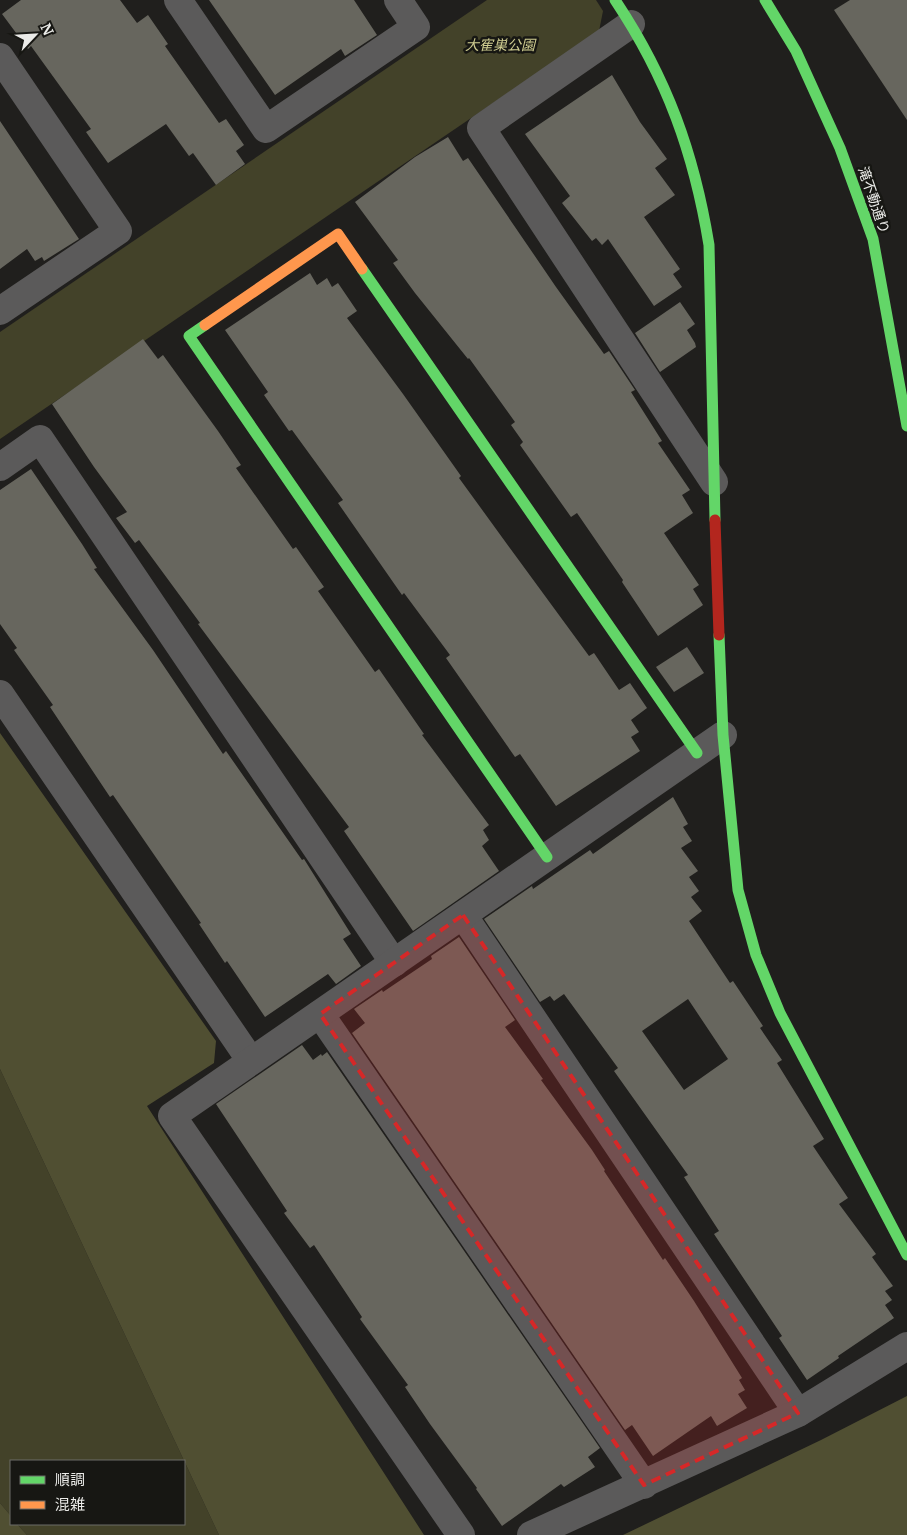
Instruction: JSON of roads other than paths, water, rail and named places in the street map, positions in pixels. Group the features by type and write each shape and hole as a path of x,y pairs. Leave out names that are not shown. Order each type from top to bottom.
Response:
{"street":[{"path":"178,0 266,129 416,27 398,0"},
{"path":"615,0 632,24 667,92 687,146 702,201 709,245 714,482 723,735 738,890 756,955 780,1013 907,1255"},
{"name":"滝不動通り","path":"765,0 796,51 836,139 873,239 907,426"},
{"path":"632,24 481,128 714,482"},
{"path":"0,57 118,231 0,311"},
{"path":"547,857 189,336 212,320 338,234 697,753"},
{"path":"0,467 40,440 394,962"},
{"path":"0,694 252,1061"},
{"path":"462,1535 172,1116 723,735"},
{"path":"463,915 798,1413"},
{"path":"320,1014 644,1485"},
{"path":"531,1535 798,1413 907,1346"}],"park label":[{"name":"大寉巣公園","path":"500,45"}]}
